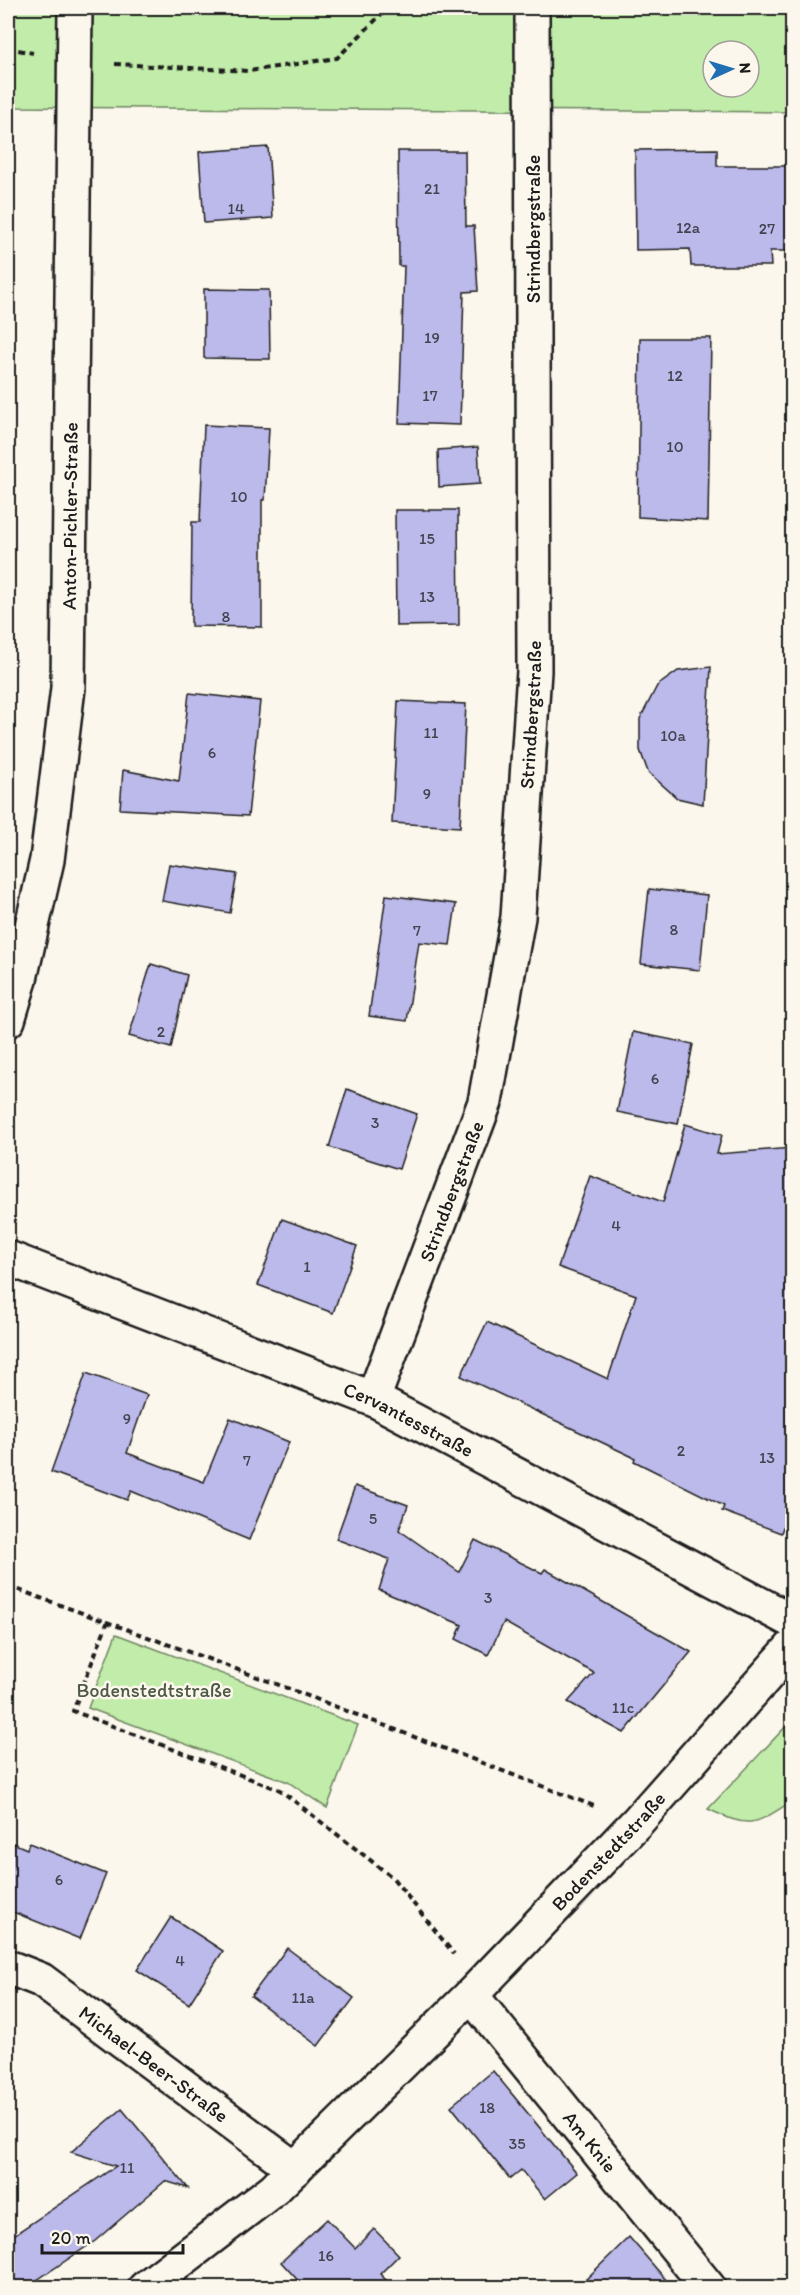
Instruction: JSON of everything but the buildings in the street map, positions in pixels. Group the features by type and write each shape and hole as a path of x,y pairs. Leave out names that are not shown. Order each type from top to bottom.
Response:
{"street":[{"name":"Anton-Pichler-Straße","path":"8,1020 19,983 46,860 68,688 75,8"},
{"name":"Strindbergstraße","path":"373,1399 485,1102 518,917 534,671 532,8"},
{"name":"Cervantesstraße","path":"8,1257 373,1399 792,1621"},
{"name":"Bodenstedtstraße","path":"145,2288 295,2169 471,1995 637,1822 792,1647"},
{"name":"Michael-Beer-Straße","path":"8,1967 41,1980 295,2169"},
{"name":"Am Knie","path":"471,1995 693,2281"}],"path":[{"path":"108,63 249,71 337,58 388,8"},
{"path":"8,48 40,55"},
{"path":"8,1586 108,1621 637,1822"},
{"path":"108,1621 73,1711 280,1790 392,1876 455,1955"}],"green space":[{"path":"8,8 792,8 792,112 8,107"},
{"name":"Bodenstedtstraße","path":"116,1634 358,1725 327,1808 288,1782 88,1708"},
{"path":"792,1720 792,1801 768,1816 752,1822 734,1820 708,1809"}]}
